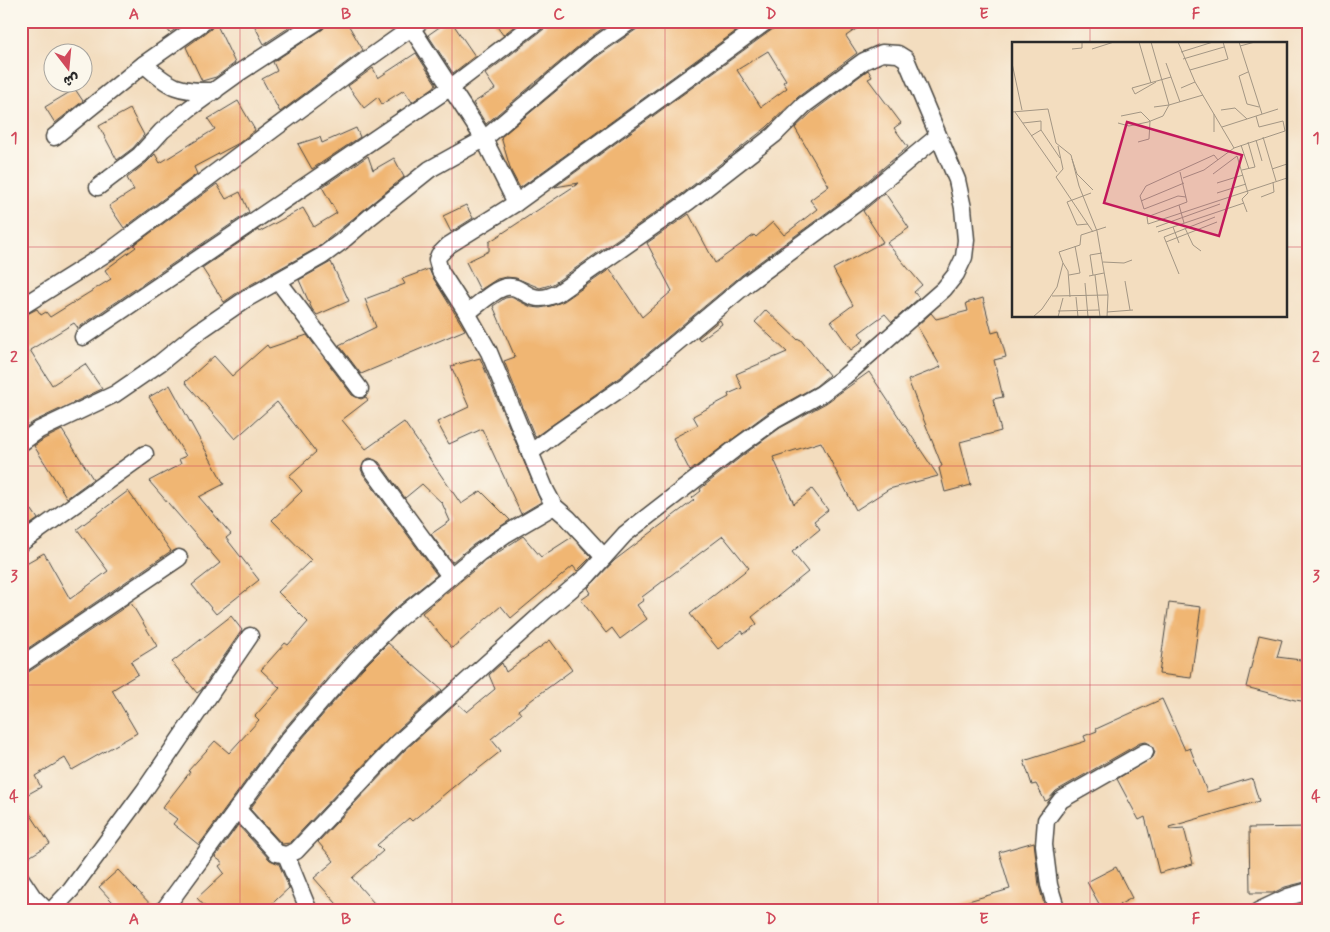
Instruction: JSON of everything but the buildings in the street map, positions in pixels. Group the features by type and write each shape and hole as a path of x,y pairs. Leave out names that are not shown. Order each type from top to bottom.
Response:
{"street":[{"path":"54,137 144,64 204,21"},
{"path":"98,187 140,155 162,131 240,72 318,21"},
{"path":"83,337 451,87 538,21"},
{"path":"21,443 39,430 115,394 246,299 322,256 430,169 484,139 592,48 631,21"},
{"path":"604,557 568,518 554,506 530,454 489,352 440,271 439,254 449,245 516,203 767,21"},
{"path":"21,308 110,251 413,24 484,139 516,203"},
{"path":"237,809 277,853 286,855 296,850 397,744 545,611 588,575 625,534 736,448 775,420 821,394 845,376 944,289 956,274 964,256 966,240 963,208 957,180 906,59 898,54 882,53 864,61 804,105 774,135 688,202 558,293 550,297 536,298 508,287 496,291 467,313"},
{"path":"144,64 162,81 173,87 193,92 215,91"},
{"path":"530,454 626,385 748,284 858,202 938,136"},
{"path":"279,282 360,389"},
{"path":"21,543 144,454"},
{"path":"372,468 450,576"},
{"path":"163,911 288,740 355,662 398,619 479,552 554,506"},
{"path":"21,665 179,558"},
{"path":"21,879 33,897 45,909 52,910 59,904 144,791 250,636"},
{"path":"1057,911 1050,885 1044,845 1046,820 1061,800 1145,752"},
{"path":"286,855 309,911"},
{"path":"1258,911 1288,897 1309,891"}]}
